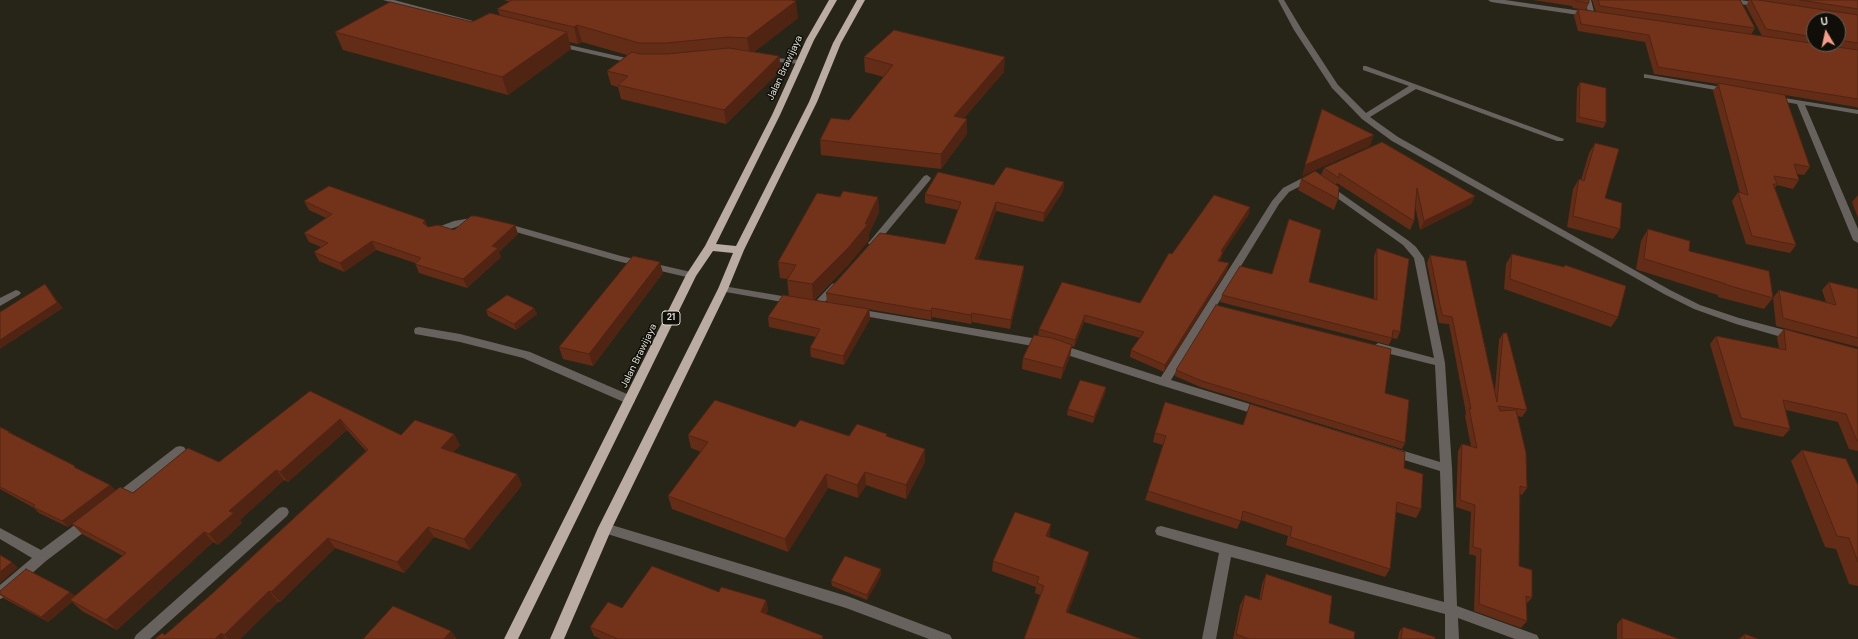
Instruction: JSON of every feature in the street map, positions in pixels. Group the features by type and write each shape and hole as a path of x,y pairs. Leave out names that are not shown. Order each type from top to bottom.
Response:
{"highway":[{"name":"Jalan Brawijaya","path":"511,639 691,275 710,247 801,62 810,40 833,0"},
{"path":"557,639 605,528 723,289 739,250 813,102 837,43 861,0"},
{"path":"710,247 739,250"}],"street":[{"path":"386,0 491,27"},
{"path":"1281,0 1298,30 1335,86 1391,141 1697,307 1736,321 1805,339"},
{"path":"1491,0 1602,16"},
{"path":"1588,0 1592,15"},
{"path":"1726,0 1738,3 1768,6"},
{"path":"552,42 643,64"},
{"path":"757,58 801,62"},
{"path":"1366,68 1560,139"},
{"path":"1647,76 1738,92"},
{"path":"1365,117 1415,86"},
{"path":"1769,97 1858,112"},
{"path":"1800,102 1858,240"},
{"path":"1164,382 1215,306 1275,203 1286,190 1315,174 1413,249 1421,266 1440,363 1446,468 1452,639"},
{"path":"868,249 927,178"},
{"path":"433,232 456,223 486,221"},
{"path":"496,223 620,259 691,275"},
{"path":"809,304 843,278"},
{"path":"723,289 832,308"},
{"path":"0,303 16,293"},
{"path":"847,310 1052,345 1164,382 1446,468"},
{"path":"419,331 460,338 526,355 630,400"},
{"path":"1364,344 1440,363"},
{"path":"111,504 180,450"},
{"path":"141,639 283,512"},
{"path":"0,593 42,557 99,514"},
{"path":"605,528 847,602 945,639"},
{"path":"1161,530 1226,550 1451,610 1532,639"},
{"path":"0,533 42,557"},
{"path":"1209,639 1226,550"}],"building":[{"path":"512,0 796,1 747,38 728,37 666,43 639,43 577,25 574,27 497,9"},
{"path":"1589,0 1589,3 1576,1"},
{"path":"1598,0 1740,0 1755,28 1600,6"},
{"path":"1751,0 1838,12 1806,12 1806,36 1766,29"},
{"path":"1800,0 1858,0 1858,9"},
{"path":"390,2 472,22 490,13 567,32 502,77 335,32"},
{"path":"1578,9 1806,42 1806,52 1846,52 1846,48 1858,50 1858,99 1658,67 1649,35 1581,24"},
{"path":"1846,13 1858,15 1858,43 1846,41"},
{"path":"894,30 1005,57 954,116 967,119 941,154 820,140 831,118 849,120 893,65 864,57"},
{"path":"729,48 779,56 724,110 618,85 628,76 607,71 632,52 640,54 667,54"},
{"path":"1580,82 1606,88 1606,123 1579,117"},
{"path":"1718,83 1785,95 1810,167 1794,164 1799,180 1774,176 1777,184 1773,184 1796,245 1752,236 1738,192 1748,195"},
{"path":"1322,109 1374,135 1305,165"},
{"path":"1382,142 1475,196 1424,221 1417,188 1414,221 1339,173 1339,178 1324,168"},
{"path":"1595,143 1619,149 1605,198 1622,203 1620,229 1573,216 1579,179 1584,181"},
{"path":"1006,167 1064,182 1044,213 996,202 975,259 1024,266 1011,320 932,308 931,311 826,293 880,233 945,244 961,202 925,194 938,172 994,185"},
{"path":"1315,171 1339,187 1338,199 1301,179"},
{"path":"329,186 425,220 423,223 428,227 438,225 454,230 471,216 515,225 492,246 498,248 463,279 415,264 421,258 372,241 340,263 314,252 328,243 304,233 332,214 304,201"},
{"path":"843,191 878,197 865,224 868,224 848,248 812,284 787,280 796,265 778,262 817,193 840,197"},
{"path":"1214,195 1250,207 1221,251 1223,252 1218,261 1229,263 1165,365 1131,350 1144,332 1085,315 1075,340 1039,329 1062,282 1140,303 1169,253 1172,254"},
{"path":"1289,219 1321,230 1309,282 1377,300 1377,248 1409,259 1400,332 1393,330 1392,338 1222,295 1240,266 1272,274"},
{"path":"1648,229 1690,241 1689,251 1769,271 1773,298 1645,259"},
{"path":"1512,254 1564,267 1565,265 1626,286 1618,317 1510,279"},
{"path":"1430,255 1466,261 1497,402 1503,333 1507,333 1527,410 1498,406 1500,411 1516,410 1526,453 1527,488 1520,486 1519,566 1532,570 1532,598 1526,596 1527,621 1479,604 1481,549 1473,547 1475,505 1460,500 1462,444 1477,448 1469,408 1471,409 1452,317 1442,315"},
{"path":"633,256 660,262 589,354 559,347"},
{"path":"1829,282 1858,289 1858,338 1783,318 1779,290 1836,305"},
{"path":"45,284 58,302 0,340 0,312"},
{"path":"507,295 534,308 514,324 486,310"},
{"path":"783,295 869,309 843,356 810,348 820,329 768,317"},
{"path":"1216,305 1391,349 1385,393 1409,400 1405,443 1202,381 1176,370"},
{"path":"1784,329 1858,349 1858,441 1846,414 1783,400 1790,429 1741,418 1716,336 1786,350"},
{"path":"1034,335 1052,338 1072,345 1063,368 1023,358"},
{"path":"1080,380 1106,387 1094,417 1068,409"},
{"path":"310,391 401,435 415,420 454,434 441,448 517,474 464,539 428,527 397,562 328,538 271,592 269,591 224,635 221,633 215,639 155,639 162,633 165,635 214,592 368,450 340,419 280,472 276,470 229,511 234,513 209,534 204,532 106,620 70,600 126,553 72,524 120,487 133,493 188,448 219,462"},
{"path":"715,400 795,427 800,420 849,436 857,424 887,434 886,436 925,449 906,485 865,472 857,485 826,474 785,539 668,496 708,442 688,435"},
{"path":"1165,402 1243,425 1250,404 1405,452 1404,468 1423,474 1421,509 1397,502 1390,569 1290,537 1292,527 1243,511 1241,521 1148,491 1166,436 1155,433"},
{"path":"0,427 110,485 62,521 33,507 35,505 0,487"},
{"path":"1802,450 1846,459 1858,485 1858,562 1849,538 1837,536"},
{"path":"1015,512 1051,524 1046,536 1089,552 1066,612 1141,639 1024,639 1044,586 1037,583 1039,577 993,561"},
{"path":"0,555 12,562 0,572"},
{"path":"845,556 881,569 867,595 831,581"},
{"path":"652,566 719,592 721,587 766,600 761,612 823,636 821,639 618,639 590,627 608,602 622,608"},
{"path":"26,569 70,592 41,617 0,594 0,591"},
{"path":"1266,574 1332,596 1329,623 1355,632 1354,639 1249,639 1236,634 1245,595 1261,600"},
{"path":"393,606 451,631 444,639 363,639"},
{"path":"1622,618 1679,639 1622,639"},
{"path":"1403,627 1435,637 1435,639 1401,639"},
{"path":"1745,634 1758,639 1745,639"}]}
